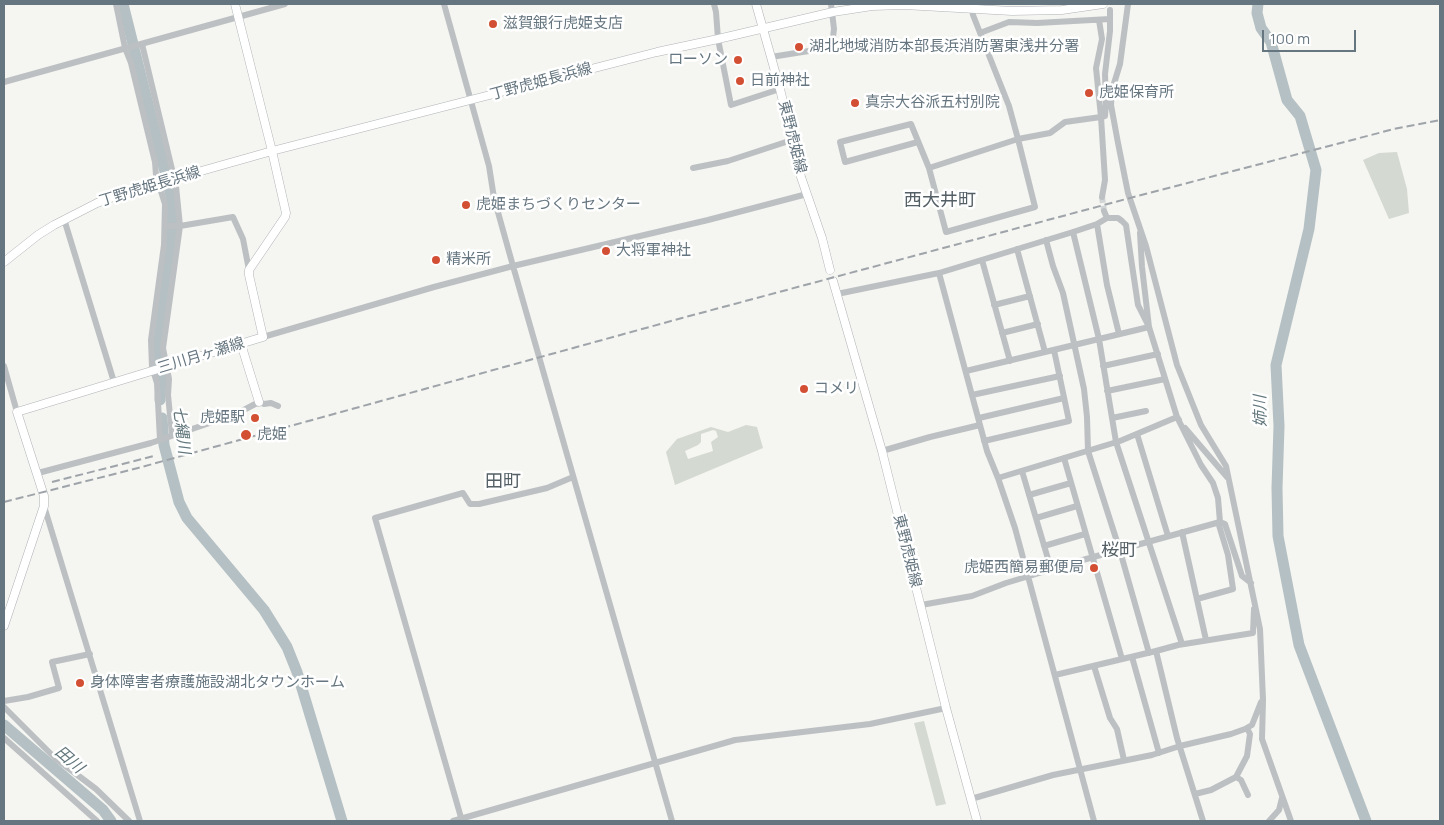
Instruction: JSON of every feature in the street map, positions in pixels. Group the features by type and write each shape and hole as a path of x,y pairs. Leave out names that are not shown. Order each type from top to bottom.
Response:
{"main road":[{"path":"235,4 286,213 249,270"},
{"name":"東野虎姫線","path":"756,4 807,194 822,238 830,270"},
{"name":"丁野虎姫長浜線","path":"4,262 38,235 64,219 96,203 127,192 272,151 657,52 763,28 832,8 904,5 971,6 1012,11 1062,10 1103,4"},
{"name":"三川月ヶ瀬線","path":"17,412 263,337 249,270"},
{"name":"東野虎姫線","path":"833,281 882,451 946,708 977,821"},
{"path":"241,344 259,402"},
{"path":"4,626 44,506 44,492 17,412"}],"street":[{"path":"116,4 125,48 133,72 165,204 164,245 151,340 160,440"},
{"path":"4,82 285,4"},
{"path":"444,4 489,166 494,198 553,411 574,477 672,821"},
{"path":"714,4 718,39 731,105 780,89"},
{"path":"1128,4 1120,64 1114,78 1111,105 1128,193 1162,300 1177,366 1201,425 1226,466 1260,629 1263,696 1262,739 1291,821"},
{"path":"918,142 845,162 840,142 911,124 929,168 946,232 1035,207 1009,106 971,6"},
{"path":"771,57 815,50 832,45 834,29 832,8"},
{"path":"929,168 1018,139 1050,133 1065,122 1105,116 1110,10"},
{"path":"980,33 1009,22 1037,23 1110,19"},
{"path":"1099,20 1102,39 1096,68 1105,180 1102,196"},
{"path":"142,44 174,179 180,226 163,348 167,367 172,436"},
{"path":"1106,74 1114,78"},
{"path":"693,168 728,160 792,140"},
{"path":"263,337 513,266 708,220 807,194"},
{"path":"1104,211 1107,218"},
{"path":"165,226 180,226 233,217 243,239 249,270"},
{"path":"837,294 940,273 1074,232 1097,224 1107,218 1118,218 1126,225 1138,304 1149,327 1176,418 1201,465 1213,483 1218,498 1219,522 1228,555 1233,590 1197,600"},
{"path":"64,219 114,382"},
{"path":"1097,224 1108,285 1120,334"},
{"path":"1139,224 1149,327"},
{"path":"1074,232 1099,339 1116,442 1182,644"},
{"path":"1046,240 1063,293 1084,389 1088,451 1203,821"},
{"path":"1017,249 1045,352"},
{"path":"982,260 1010,361"},
{"path":"940,273 984,440 1015,528 1094,821"},
{"path":"994,306 1030,296"},
{"path":"1002,333 1038,324"},
{"path":"966,371 1149,327"},
{"path":"984,440 1069,421 1054,350"},
{"path":"1103,366 1158,354"},
{"path":"4,366 17,412"},
{"path":"972,395 1060,376"},
{"path":"1107,391 1165,379"},
{"path":"882,451 1064,398"},
{"path":"38,473 160,440 236,414 259,402 278,406"},
{"path":"1112,418 1146,411"},
{"path":"1176,418 1229,479"},
{"path":"998,478 1116,442 1176,418"},
{"path":"1137,434 1168,536"},
{"path":"1064,458 1122,660"},
{"path":"1022,471 1051,569"},
{"path":"462,820 375,518 464,493 470,504 479,504 547,488 574,477"},
{"path":"1030,496 1071,483"},
{"path":"44,506 140,821"},
{"path":"1036,518 1077,506"},
{"path":"921,605 972,596 1051,569 1219,522 1225,524 1242,576 1251,583"},
{"path":"1182,532 1206,640"},
{"path":"1044,546 1085,534"},
{"path":"1055,675 1182,644 1253,633 1254,600"},
{"path":"4,701 28,697 59,688 52,662 90,654"},
{"path":"1132,657 1159,753"},
{"path":"1094,666 1110,718 1116,729 1124,760"},
{"path":"970,799 1080,769 1159,753 1247,728 1252,725 1263,696"},
{"path":"4,707 55,758 96,789 128,821"},
{"path":"452,821 462,820 736,740 870,724 946,708"},
{"path":"1195,794 1211,790 1236,777 1247,756 1250,734 1247,728"},
{"path":"4,738 97,821"},
{"path":"1236,777 1241,780 1248,795"},
{"path":"1268,821 1279,810 1282,798"}],"shaded area":[{"path":"1397,152 1407,189 1409,213 1389,219 1363,160 1379,153"},
{"path":"746,425 757,427 763,448 675,485 666,452 677,439 711,427 728,432","holes":["713,430 716,431 718,437 711,442 713,451 688,459 685,451 701,442 701,434"]},
{"path":"924,721 946,804 936,806 914,723"}],"waterway":[{"name":"七縄川","path":"123,4 171,196 172,242 158,348 161,376 160,400"},
{"name":"姉川","path":"1258,4 1257,13 1261,28 1271,42 1287,100 1300,116 1316,170 1309,229 1276,365 1279,426 1278,536 1299,645 1366,821"},
{"name":"七縄川","path":"162,418 164,445 179,502 187,518 264,610 287,647 297,672 342,821"},
{"name":"田川","path":"4,725 103,810 111,821"}],"tunnel":[{"path":"1102,197 1104,211"}],"railway":[{"path":"4,502 138,468 682,318 1130,198 1394,129 1440,120"},
{"path":"52,482 154,456"}],"place":[{"name":"滋賀銀行虎姫支店","path":"493,24"},
{"name":"湖北地域消防本部長浜消防署東浅井分署","path":"799,47"},
{"name":"ローソン","path":"738,60"},
{"name":"日前神社","path":"740,81"},
{"name":"虎姫保育所","path":"1089,93"},
{"name":"真宗大谷派五村別院","path":"855,103"},
{"name":"虎姫まちづくりセンター","path":"466,205"},
{"name":"大将軍神社","path":"606,251"},
{"name":"精米所","path":"436,260"},
{"name":"コメリ","path":"804,389"},
{"name":"虎姫駅","path":"255,418"},
{"name":"虎姫","path":"246,435"},
{"name":"虎姫西簡易郵便局","path":"1094,568"},
{"name":"身体障害者療護施設湖北タウンホーム","path":"80,683"}],"district":[{"name":"西大井町","path":"940,201"},
{"name":"田町","path":"503,482"},
{"name":"桜町","path":"1119,551"}]}
